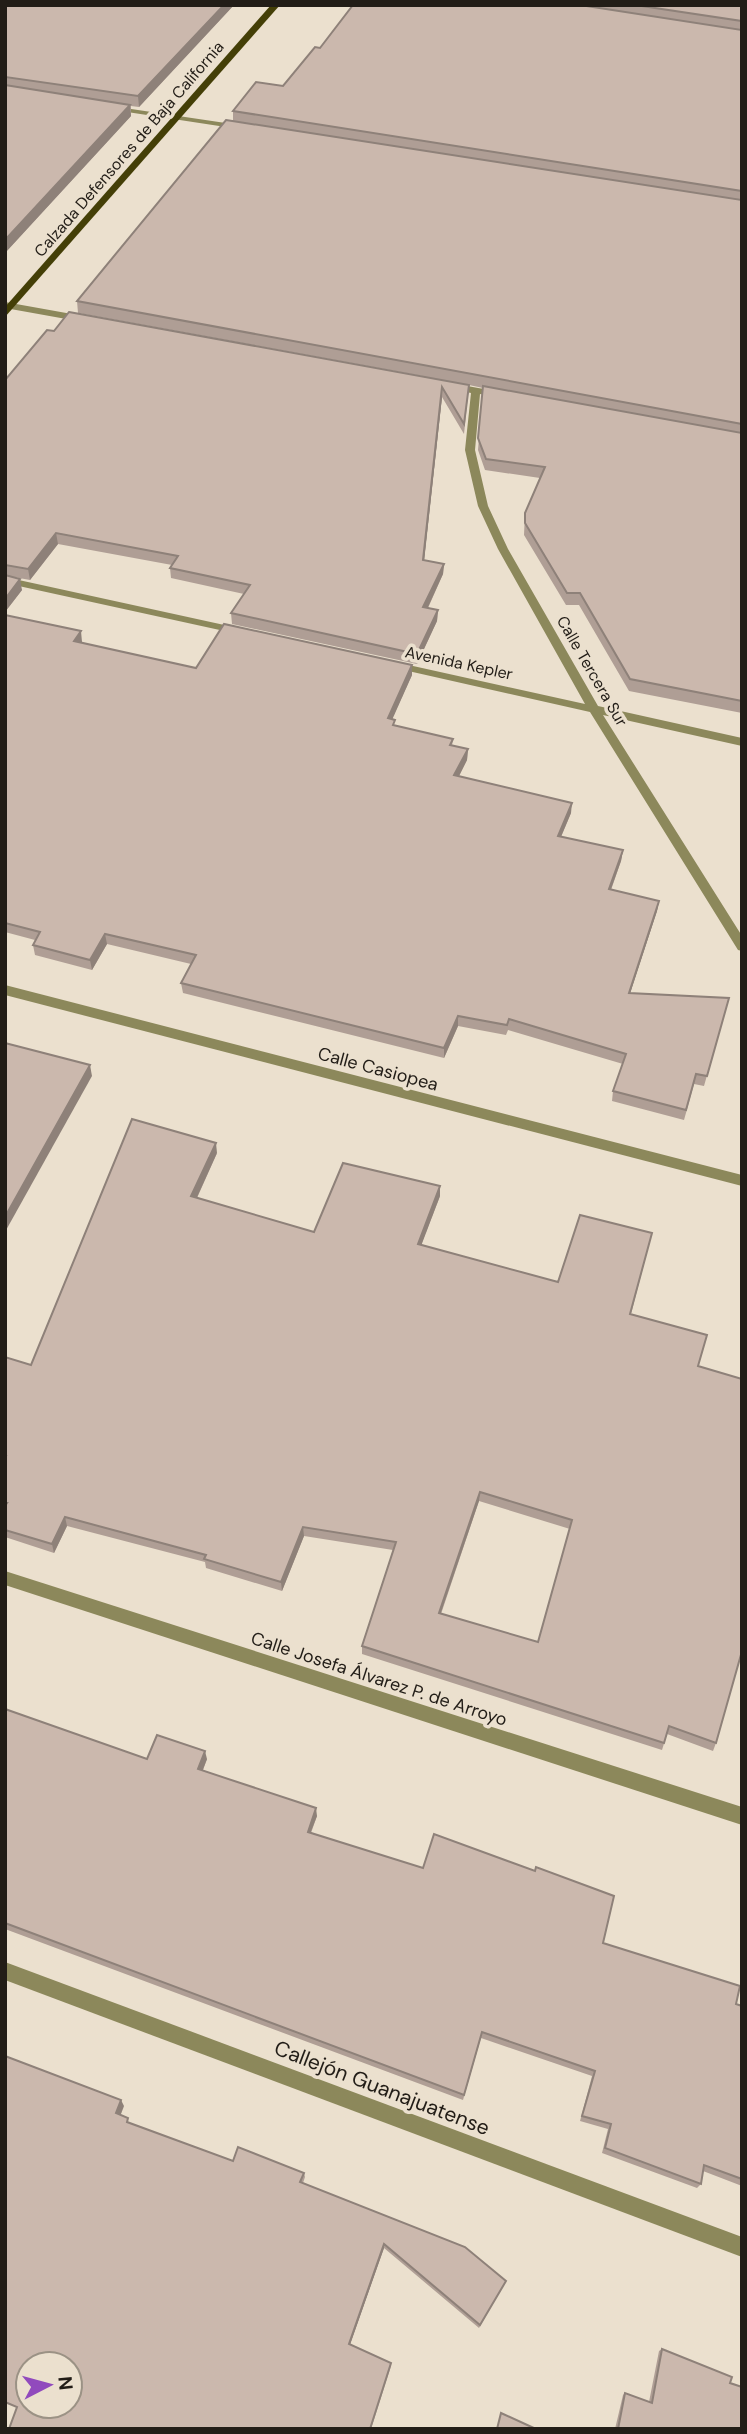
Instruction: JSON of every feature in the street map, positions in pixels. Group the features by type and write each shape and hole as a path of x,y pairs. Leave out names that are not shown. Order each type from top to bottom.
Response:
{"main road":[{"name":"Calzada Defensores de Baja California","path":"7,309 276,5"}],"street":[{"path":"98,105 247,129"},
{"path":"7,309 94,321"},
{"path":"435,383 516,398"},
{"name":"Calle Tercera Sur","path":"476,390 470,450 483,506 503,549 594,709 742,947"},
{"path":"5,580 246,632"},
{"name":"Avenida Kepler","path":"380,662 742,742"},
{"name":"Calle Casiopea","path":"5,990 742,1181"},
{"name":"Calle Josefa Álvarez P. de Arroyo","path":"5,1578 742,1816"},
{"name":"Callejón Guanajuatense","path":"5,1970 742,2247"}],"building":[{"path":"5,5 224,5 138,96 5,77"},
{"path":"353,5 580,5 742,30 742,191 233,111 256,82 283,86 315,47 320,48"},
{"path":"635,5 742,5 742,21"},
{"path":"5,85 130,105 5,240"},
{"path":"226,120 742,200 742,424 77,301"},
{"path":"69,312 469,385 464,424 442,387 423,560 444,564 423,607 438,610 417,654 231,613 250,585 170,568 178,556 56,533 28,569 5,565 5,380 47,330 54,331"},
{"path":"483,386 742,433 742,701 630,679 580,593 567,593 525,523 525,513 545,467 486,459 478,438"},
{"path":"5,575 20,579 5,599"},
{"path":"5,615 81,631 74,641 196,668 224,624 412,665 388,718 395,720 393,725 453,739 450,745 468,749 454,775 572,803 558,836 623,850 609,889 659,901 629,993 729,998 707,1076 696,1074 686,1110 613,1091 626,1054 509,1019 507,1025 458,1016 444,1048 181,983 196,955 105,934 90,960 33,945 40,932 5,923"},
{"path":"5,1043 90,1065 5,1217"},
{"path":"132,1119 216,1143 191,1196 314,1232 343,1163 440,1186 418,1244 558,1282 580,1215 652,1233 630,1314 707,1335 698,1366 742,1379 742,1651 716,1743 669,1726 664,1743 362,1646 396,1542 303,1527 281,1582 204,1559 206,1555 65,1517 52,1544 5,1530 5,1357 31,1365","holes":["480,1492 572,1520 538,1642 439,1613"]},
{"path":"5,1709 147,1759 157,1735 205,1751 198,1769 316,1808 308,1832 423,1868 434,1834 614,1896 603,1943 740,1986 736,2004 742,2006 742,2179 704,2165 701,2184 605,2148 611,2124 582,2116 595,2071 482,2032 464,2095 5,1923"},
{"path":"5,2056 121,2100 116,2113 128,2118 127,2122 233,2161 238,2147 304,2173 300,2182 465,2247 506,2281 480,2325 384,2244 349,2344 391,2363 370,2429 9,2429 14,2415 14,2420 84,2420 84,2350 14,2350 14,2406 5,2402"},
{"path":"662,2349 732,2377 730,2383 742,2387 742,2429 618,2429 625,2393 652,2403"},
{"path":"501,2413 536,2429 497,2429"}]}
